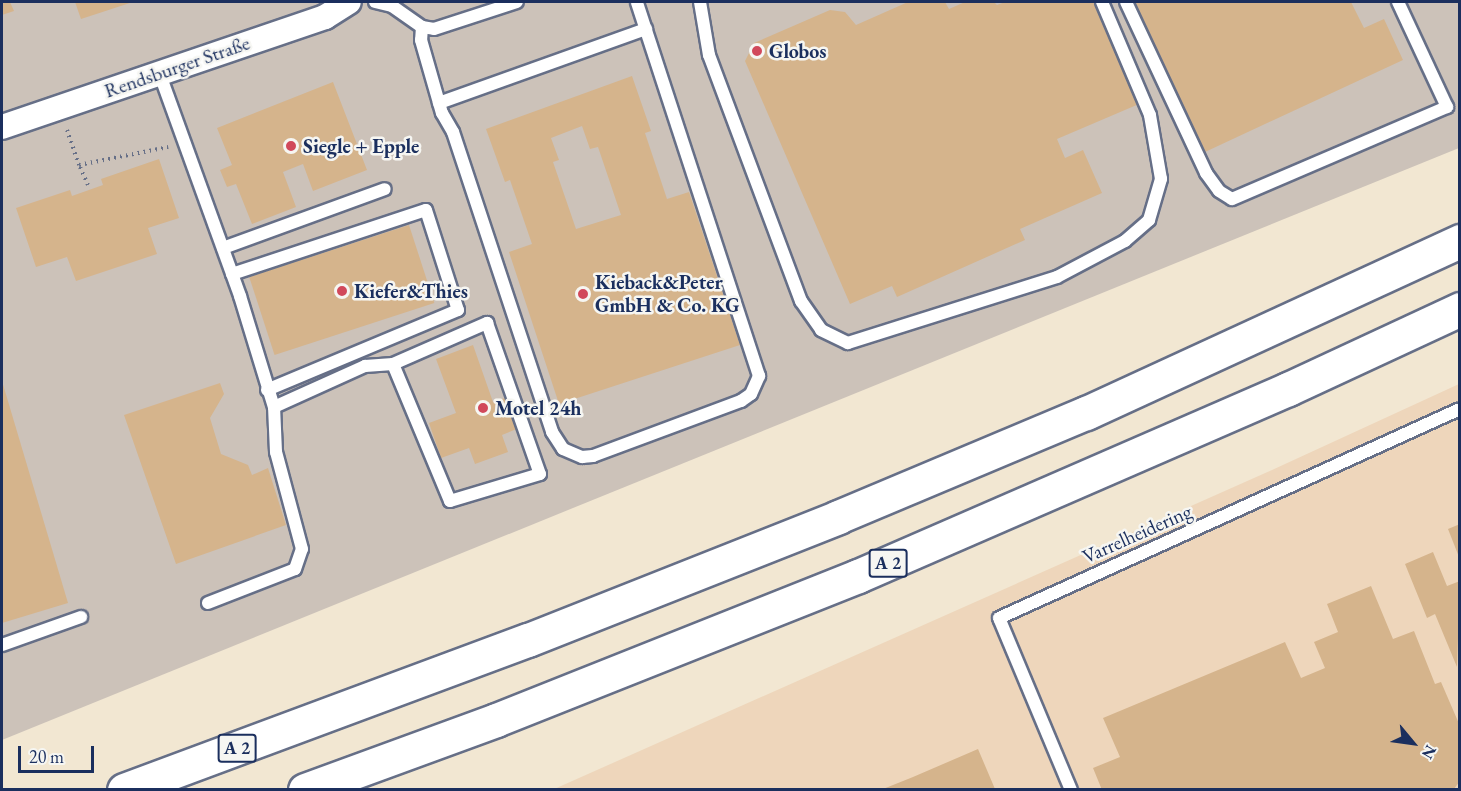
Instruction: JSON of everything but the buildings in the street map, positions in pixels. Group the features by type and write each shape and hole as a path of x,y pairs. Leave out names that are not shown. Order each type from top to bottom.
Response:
{"highway":[{"name":"A 2","path":"124,789 528,640 838,517 1097,408 1460,241"},
{"name":"A 2","path":"305,789 496,720 858,576 1288,389 1460,309"}],"street":[{"name":"Rendsburger Straße","path":"2,127 325,17 349,2"}],"lane":[{"path":"375,2 392,6 422,27 434,28 517,2"},
{"path":"422,27 422,40 438,103 453,132 556,442 573,454 593,456 741,401 752,394 759,376 637,2"},
{"path":"700,2 709,55 801,301 822,330 848,343 1056,277 1125,241 1149,220 1161,179 1150,116 1102,2"},
{"path":"1126,2 1206,173 1219,191 1232,199 1447,107 1398,2"},
{"path":"438,103 646,29"},
{"path":"159,72 232,274 274,407 276,452 302,549 295,569 207,603"},
{"path":"223,248 385,189"},
{"path":"232,274 426,210 458,310 267,390"},
{"path":"274,407 365,366 393,364 487,323 540,474 450,501 393,364"},
{"name":"Varrelheidering","path":"1071,789 999,618 1460,409"},
{"path":"2,645 81,617"}],"path":[{"path":"59,107 88,185"},
{"path":"79,165 184,143"}],"shaded area":[{"path":"2,2 1459,2 1459,148 2,740"},
{"path":"1459,384 1459,789 552,790 1272,470"}],"place":[{"name":"Globos","path":"757,51"},
{"name":"Siegle + Epple","path":"291,146"},
{"name":"Kiefer&Thies","path":"342,291"},
{"name":"Kieback&Peter GmbH & Co. KG","path":"583,294"},
{"name":"Motel 24h","path":"483,408"}]}
